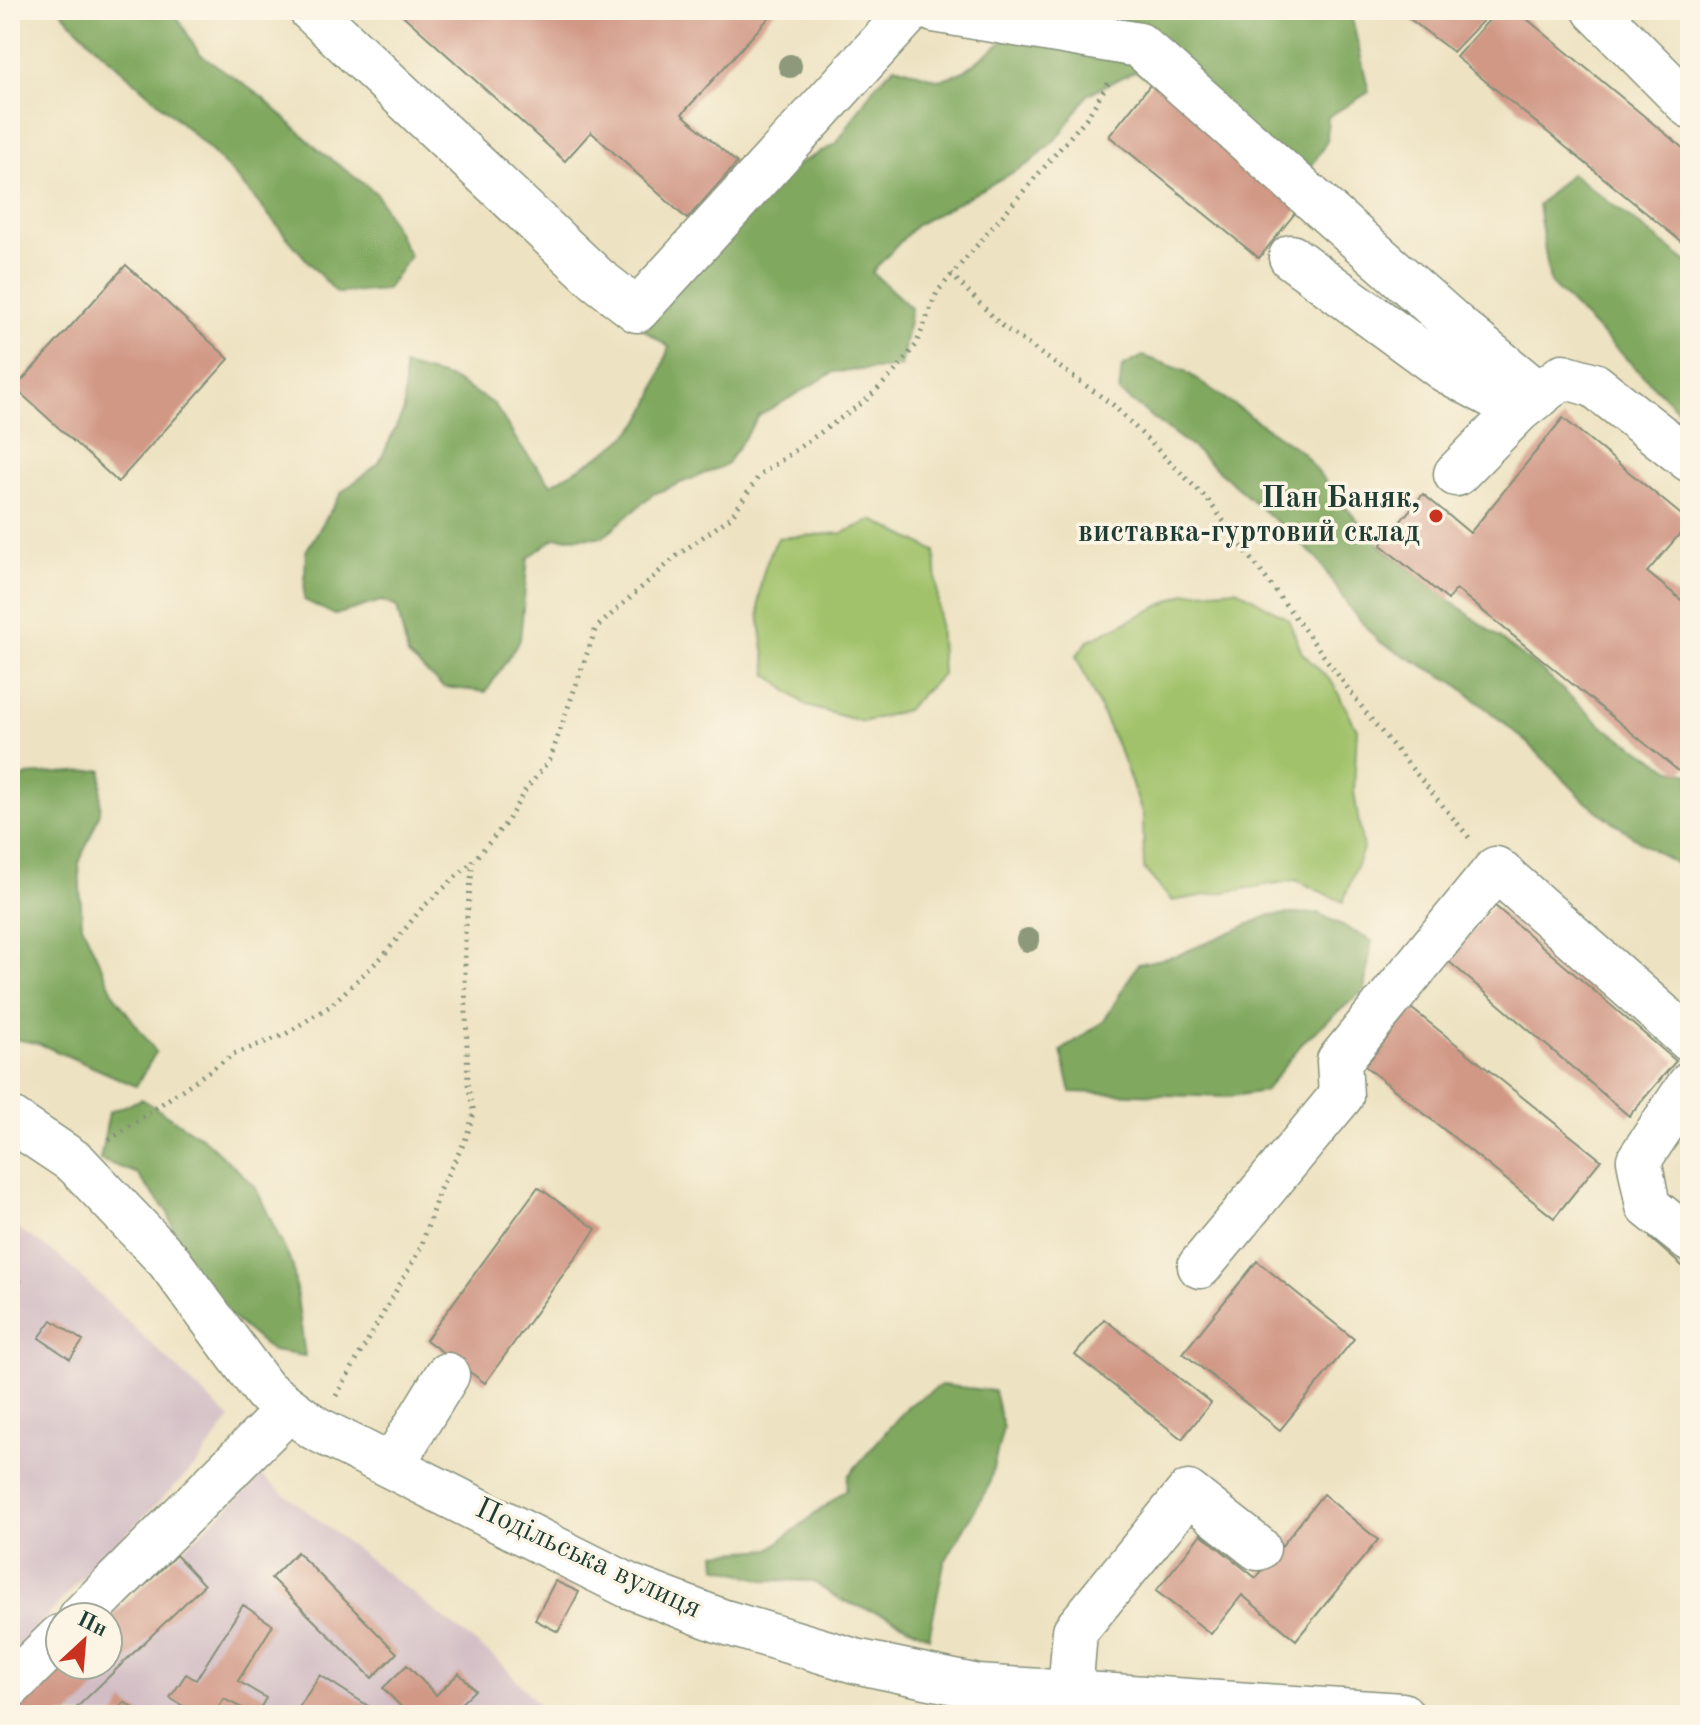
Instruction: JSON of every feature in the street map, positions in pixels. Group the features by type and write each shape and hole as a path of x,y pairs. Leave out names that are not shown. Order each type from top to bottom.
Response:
{"street":[{"path":"311,10 597,279 637,310 911,10"},
{"path":"934,10 1139,45 1462,331 1530,403"},
{"path":"1595,10 1690,106"},
{"path":"1291,257 1445,370 1530,403"},
{"path":"1456,474 1563,376 1594,385 1690,460"},
{"path":"1200,1266 1341,1096 1339,1061 1496,869 1690,1040"},
{"path":"1690,1084 1639,1160 1648,1206 1690,1240"},
{"name":"Подільська вулиця","path":"10,1119 76,1163 168,1260 265,1391 301,1419 629,1586 721,1621 855,1661 978,1687 1402,1715"},
{"path":"392,1465 447,1375"},
{"path":"99,1601 301,1419"},
{"path":"1070,1693 1075,1631 1188,1493 1258,1548"},
{"path":"10,1686 44,1653"}],"path":[{"path":"76,1163 234,1054 284,1035 330,1006 384,955 422,908 473,861 507,822 524,792 550,759 596,628 679,554 731,517 759,476 865,401 884,382 916,345 937,292 1088,116 1106,85 1139,45"},
{"path":"951,274 1001,325 1113,405 1207,499 1370,718 1496,869"},
{"path":"301,1419 363,1353 421,1247 439,1191 465,1141 474,1113 468,1084 465,993 465,934 473,861"}],"shaded area":[{"path":"10,1223 60,1257 230,1419 197,1464 61,1601 44,1601 44,1620 10,1658"},
{"path":"262,1476 500,1662 548,1715 10,1715 44,1680 124,1681 124,1604"}],"green space":[{"path":"60,10 173,10 199,53 262,97 321,152 376,193 410,256 386,290 337,293 224,164"},
{"path":"1017,10 1350,10 1369,92 1328,117 1327,141 1311,167 1264,152 1135,71 1088,94 1060,135 1030,163 916,225 872,272 911,308 901,367 834,372 759,416 726,465 653,494 603,537 555,538 528,558 520,640 486,692 443,687 408,656 397,607 381,601 335,615 304,600 306,551 342,492 379,463 404,410 404,366 452,379 494,404 521,447 551,484 574,471 625,437 635,428 651,402 669,347 640,327 774,177 836,144 874,87 895,66 940,80 964,71 1017,31"},
{"path":"1571,173 1690,264 1690,422 1550,283 1538,205"},
{"path":"1143,356 1185,371 1303,453 1347,509 1384,549 1543,672 1605,728 1672,770 1690,774 1690,872 1645,845 1587,803 1528,743 1455,683 1378,641 1351,610 1317,558 1193,448 1119,392 1122,367"},
{"path":"873,520 935,551 942,674 906,710 863,722 807,706 768,675 759,605 763,574 778,538 843,533"},
{"path":"1237,589 1288,619 1302,653 1332,682 1357,729 1354,792 1363,849 1343,902 1296,880 1172,901 1144,869 1143,815 1120,752 1076,656 1089,640 1186,593"},
{"path":"102,770 100,813 79,863 82,925 115,996 156,1052 136,1086 40,1044 10,1038 10,784 27,775"},
{"path":"1318,913 1372,941 1364,990 1304,1041 1265,1091 1226,1097 1071,1092 1061,1051 1104,1021 1138,964 1176,956 1270,915"},
{"path":"142,1099 204,1139 255,1186 293,1267 305,1356 272,1351 221,1308 189,1272 168,1213 136,1173 100,1160 109,1112"},
{"path":"941,1385 994,1391 1003,1428 989,1485 944,1563 929,1637 890,1617 840,1600 812,1581 764,1580 717,1567 716,1553 770,1549 846,1490 848,1476 908,1406"}],"building":[{"path":"397,10 776,10 682,114 737,163 687,219 591,132 565,161"},
{"path":"1398,10 1493,10 1453,52"},
{"path":"1498,10 1516,10 1690,154 1690,249 1456,57"},
{"path":"1154,80 1304,202 1259,258 1109,136"},
{"path":"126,265 229,359 118,482 15,388"},
{"path":"1563,418 1690,522 1647,572 1690,607 1690,762 1681,773 1456,589 1448,600 1381,545 1423,494 1470,533"},
{"path":"1494,905 1676,1061 1629,1116 1447,960"},
{"path":"1411,1008 1601,1160 1554,1218 1365,1066"},
{"path":"538,1187 596,1229 485,1383 426,1340"},
{"path":"1662,1225 1690,1249 1690,1273 1650,1238"},
{"path":"1257,1261 1354,1339 1280,1430 1183,1353"},
{"path":"10,1274 21,1281 10,1298"},
{"path":"1104,1319 1211,1403 1182,1439 1075,1355"},
{"path":"52,1320 83,1341 70,1359 39,1338"},
{"path":"1323,1494 1378,1540 1296,1640 1242,1595 1211,1634 1156,1591 1201,1534 1256,1578"},
{"path":"297,1552 397,1653 372,1678 271,1578"},
{"path":"176,1555 204,1585 124,1662 124,1605"},
{"path":"555,1581 579,1592 558,1632 535,1620"},
{"path":"243,1605 273,1625 238,1681 266,1698 256,1715 224,1699 214,1715 198,1715 170,1698 186,1674 196,1680"},
{"path":"407,1665 436,1695 459,1673 475,1690 449,1715 409,1715 383,1688"},
{"path":"320,1675 376,1711 373,1715 294,1715"},
{"path":"45,1681 104,1681 69,1715 10,1715"},
{"path":"124,1702 144,1715 115,1715"}],"place":[{"name":"Пан Баняк, виставка-гуртовий склад","path":"1436,516"}]}
